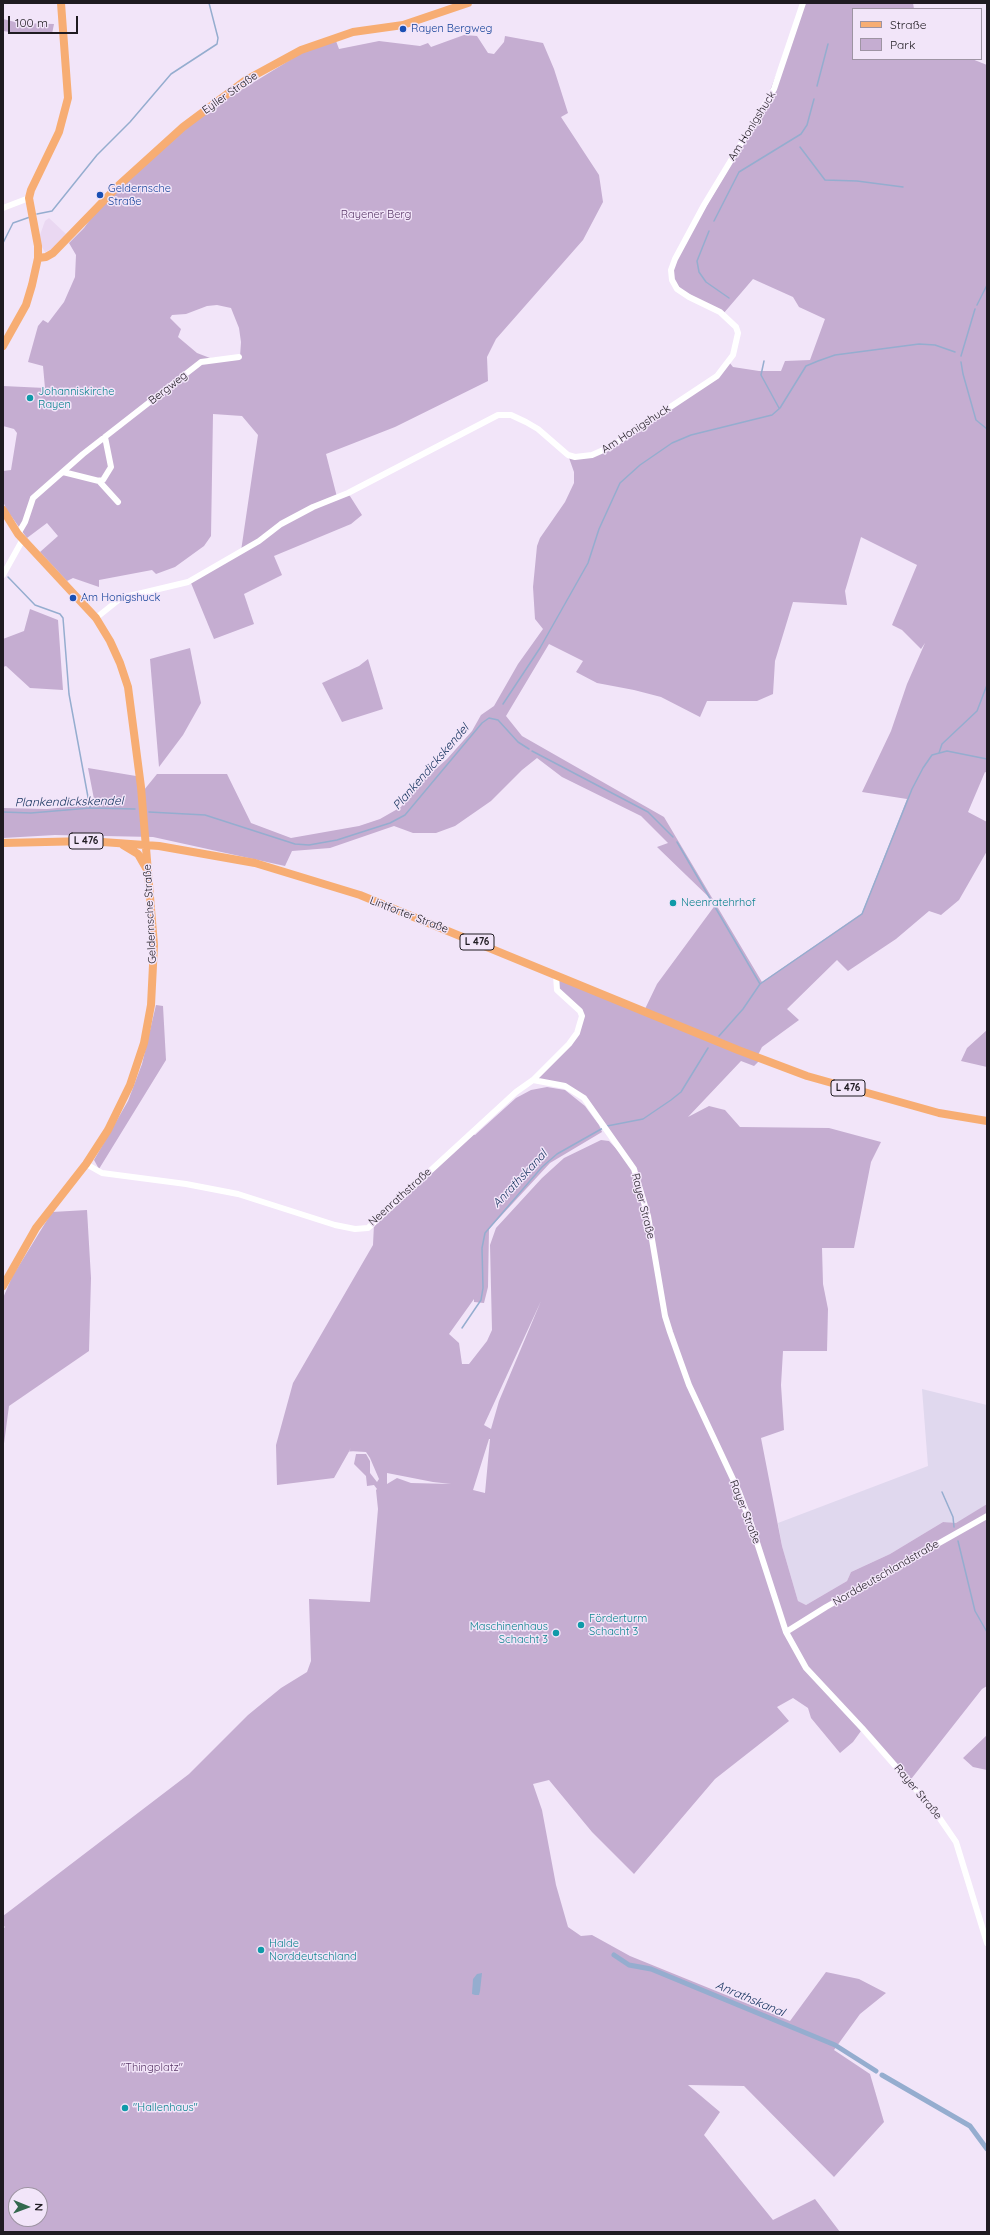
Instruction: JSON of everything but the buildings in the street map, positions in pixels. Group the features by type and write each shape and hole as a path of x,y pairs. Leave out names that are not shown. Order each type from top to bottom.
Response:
{"main road":[{"path":"3,346 26,305 38,258 36,232 29,198 34,181 59,132 68,98 62,3"},
{"name":"Eyller Straße","path":"38,258 46,257 53,253 119,185 183,127 246,80 301,50 354,32 403,25 468,3"},
{"name":"Geldernsche Straße","path":"3,510 21,537 96,618 116,651 128,687 141,787 153,927 154,961 151,1005 144,1043 130,1085 108,1130 86,1164 36,1228 3,1286"},
{"name":"Lintforter Straße","path":"3,843 88,841 192,850 249,862 308,878 396,909 768,1062 852,1090 939,1113 987,1121"},
{"name":"Lintforter Straße","path":"121,843 138,854 148,871"}],"street":[{"name":"Am Honigshuck","path":"96,618 121,598 188,582 259,541 281,524 314,507 354,490 498,415 511,415 532,425 568,455 575,457 592,455 610,447 717,376 733,355 738,333 736,327 720,312 688,297 677,289 672,280 671,270 675,259 704,205 774,89 803,3"},
{"path":"3,208 29,198"},
{"name":"Bergweg","path":"21,537 33,498 105,437 201,362 239,357"},
{"path":"99,481 110,471 111,466 105,437"},
{"path":"63,472 99,481 118,502"},
{"path":"3,575 21,537"},
{"name":"Neenrathstraße","path":"86,1164 102,1173 186,1184 238,1194 335,1225 361,1230 371,1225 516,1092 533,1080 538,1073 559,1057 577,1033 582,1022 580,1011 557,990 556,975"},
{"name":"Rayer Straße","path":"533,1080 565,1086 575,1090 584,1098 634,1169 639,1179 648,1216 665,1316 670,1332 689,1384 739,1492 786,1632 806,1668 862,1728 934,1810 956,1842 987,1943"},
{"name":"Norddeutschlandstraße","path":"786,1632 826,1607 987,1516"}],"shaded area":[{"path":"49,218 66,234 52,249 45,252 40,244 40,235 45,221"},
{"path":"922,1389 987,1405 987,1504 956,1524 943,1522 890,1554 851,1572 847,1581 806,1605 798,1601 782,1546 778,1523 928,1466"}],"green space":[{"name":"\"Thingplatz\"","path":"804,3 913,3 914,8 852,8 852,60 974,60 987,65 987,773 985,772 968,812 987,822 987,851 959,900 941,915 929,911 896,939 848,971 837,960 787,1009 799,1020 762,1047 757,1057 761,1059 754,1066 741,1061 688,1117 709,1106 725,1110 740,1127 829,1128 881,1142 871,1162 854,1248 822,1248 823,1284 828,1309 827,1351 783,1351 781,1385 784,1430 761,1438 782,1546 798,1601 806,1605 847,1581 851,1572 890,1554 943,1522 956,1523 987,1504 987,1686 982,1689 908,1783 861,1731 853,1742 840,1753 811,1718 808,1708 793,1698 777,1707 789,1721 715,1779 634,1874 592,1832 549,1780 533,1784 542,1810 556,1885 568,1927 581,1936 592,1935 630,1956 790,2021 826,1972 859,1979 886,1993 860,2014 834,2050 870,2074 884,2122 834,2177 744,2086 688,2085 720,2112 704,2135 773,2220 815,2199 840,2232 3,2232 3,1929 5,1927 3,1925 3,1916 189,1774 248,1715 281,1688 307,1672 311,1661 309,1599 370,1602 378,1509 377,1489 374,1485 367,1486 366,1476 354,1464 356,1454 366,1454 370,1461 370,1473 377,1482 379,1479 366,1452 349,1451 334,1478 277,1485 276,1445 293,1383 373,1245 374,1224 473,1134 475,1135 516,1098 531,1090 547,1087 565,1090 585,1106 599,1125 602,1132 550,1163 489,1229 488,1287 484,1303 474,1302 474,1299 449,1334 459,1343 462,1364 469,1364 487,1341 492,1330 490,1245 496,1228 542,1178 564,1158 601,1140 609,1141 623,1156 575,1090 533,1080 569,1044 582,1016 557,990 556,975 644,1011 657,984 716,904 762,982 862,913 907,799 862,792 891,731 907,684 925,643 921,649 902,630 892,625 917,565 861,537 845,591 847,605 793,602 775,661 773,694 757,701 707,701 700,717 661,697 597,683 576,672 583,661 549,644 506,716 522,736 664,817 715,903 657,847 668,843 641,816 562,777 537,758 522,770 491,801 455,826 436,833 413,833 394,826 330,848 292,851 285,866 153,837 55,835 3,838 3,808 47,809 97,803 94,799 88,768 136,776 144,790 157,774 227,774 251,823 291,838 359,826 380,819 401,807 411,791 447,759 472,731 481,715 494,706 518,664 543,629 535,619 533,587 537,546 540,538 565,502 574,483 574,472 568,455 592,455 717,376 729,362 733,367 759,371 781,371 785,361 810,360 825,319 799,307 793,297 753,279 723,314 689,297 672,280 675,259 760,116","holes":["541,1301 499,1401 491,1429 484,1425","490,1439 485,1493 473,1490","387,1473 433,1482 451,1484 411,1483 397,1478 387,1484"]},
{"path":"3,19 19,23 54,24 52,34 24,34 3,31"},
{"name":"Rayener Berg","path":"464,35 477,36 488,53 494,54 504,42 505,36 543,43 554,69 568,113 561,117 599,175 603,202 583,240 496,339 487,357 488,381 395,427 326,454 337,497 348,493 362,515 351,524 274,556 282,575 244,594 254,624 214,639 191,583 241,551 258,435 242,416 213,414 211,536 204,546 175,567 156,574 152,570 99,580 99,587 73,578 67,581 40,552 58,536 47,523 27,538 6,509 3,501 3,471 11,470 17,433 14,429 3,426 3,386 45,388 43,366 28,362 38,326 43,320 48,323 64,302 75,277 76,255 69,243 84,228 92,217 181,127 303,52 336,41 339,49 379,41 420,46 428,43 431,47","holes":["217,305 231,308 239,328 241,342 240,357 210,358 197,353 178,337 181,329 170,318 172,315 186,314 207,306"]},
{"path":"30,609 58,620 63,690 30,688 6,666 3,667 3,639 24,631"},
{"path":"190,648 201,703 183,735 159,767 150,659"},
{"path":"368,659 383,709 342,722 322,683 359,666"},
{"path":"156,1005 163,1006 166,1060 99,1169 94,1160 128,1101 142,1064"},
{"path":"987,1030 987,1067 961,1061 967,1048"},
{"path":"87,1210 91,1278 89,1351 9,1406 3,1451 3,1298 12,1277 52,1212"},
{"path":"987,1735 987,1770 973,1767 963,1758"}],"water":[{"path":"482,1973 479,1995 472,1994 473,1979 477,1974"}],"waterway":[{"path":"37,214 52,211 97,155 130,122 171,74 217,44 218,38 209,3"},
{"path":"817,86 828,44"},
{"path":"714,221 739,172 801,134 807,125 814,99"},
{"path":"800,147 825,180 857,181 903,187"},
{"path":"3,243 13,223 30,217"},
{"path":"709,231 697,261 699,272 706,282 729,298"},
{"path":"977,305 987,285"},
{"path":"961,356 975,309"},
{"path":"503,704 540,648 588,563 599,529 620,483 640,465 672,443 691,435 772,415 780,408 806,366 818,361 835,355 919,344 935,345 955,352"},
{"path":"764,361 761,375 779,408"},
{"path":"961,362 976,420 987,429"},
{"path":"8,577 35,605 60,614 63,618 69,694 90,808"},
{"path":"939,753 942,744 977,711 987,685"},
{"name":"Plankendickskendel","path":"149,812 205,815 295,844 309,845 337,840 390,823 405,815 482,723 489,718 498,720 518,742 529,749"},
{"name":"Plankendickskendel","path":"532,751 648,812 673,837"},
{"path":"719,1036 743,1009 760,984 862,914 912,789 932,755 947,751 987,759"},
{"name":"Plankendickskendel","path":"3,812 31,813 90,808 135,809"},
{"name":"Plankendickskendel","path":"677,842 760,984"},
{"name":"Anrathskanal","path":"607,1126 643,1119 671,1100 681,1092 708,1048"},
{"name":"Anrathskanal","path":"462,1328 481,1300 483,1288 482,1248 485,1233 542,1167 557,1154 603,1128"},
{"path":"942,1492 953,1517 954,1527"},
{"path":"958,1541 975,1611 987,1632"},
{"name":"Anrathskanal","path":"614,1955 629,1965 651,1969 835,2045 876,2071"},
{"name":"Anrathskanal","path":"882,2075 970,2126 987,2149"}],"place":[{"name":"Rayen Bergweg","path":"403,29"},
{"name":"Geldernsche Straße","path":"100,195"},
{"name":"Johanniskirche Rayen","path":"30,398"},
{"name":"Am Honigshuck","path":"73,598"},
{"name":"Neenratehrhof","path":"673,903"},
{"name":"Förderturm Schacht 3","path":"581,1625"},
{"name":"Maschinenhaus Schacht 3","path":"556,1633"},
{"name":"Halde Norddeutschland","path":"261,1950"},
{"name":"\"Hallenhaus\"","path":"125,2108"}]}
